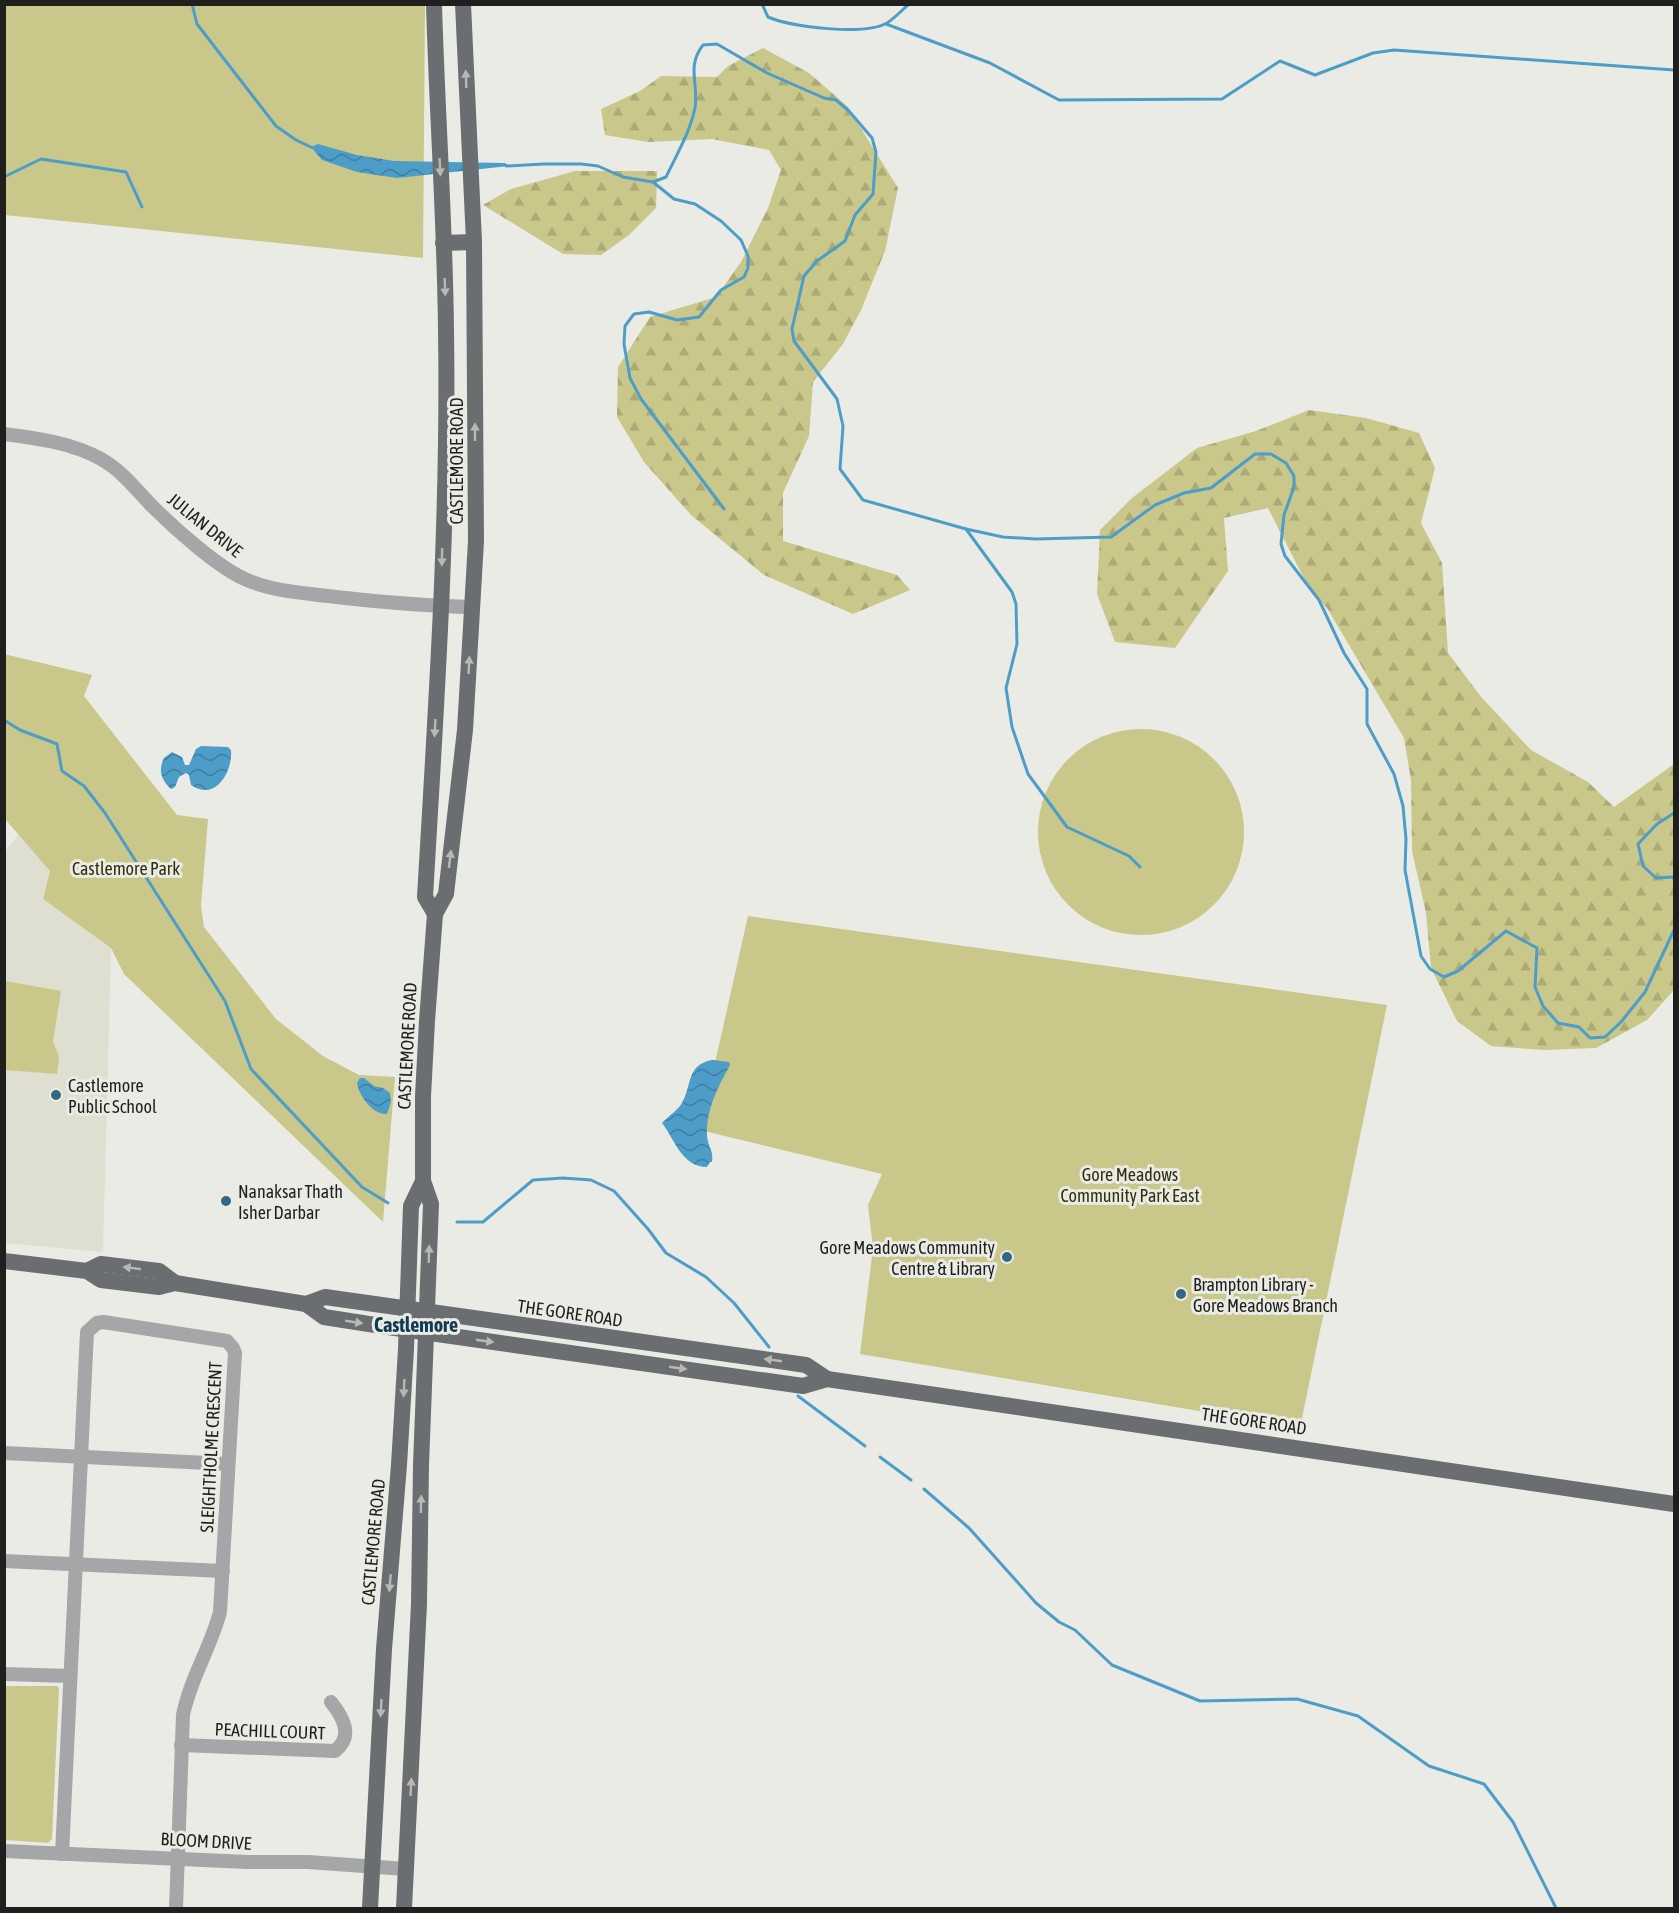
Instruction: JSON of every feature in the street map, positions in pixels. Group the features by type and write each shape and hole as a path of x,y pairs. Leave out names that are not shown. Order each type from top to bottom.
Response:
{"main road":[{"name":"CASTLEMORE ROAD","path":"434,4 446,331 442,606 425,897 435,914"},
{"name":"CASTLEMORE ROAD","path":"404,1908 420,1604 422,1465 431,1204 423,1181 424,1085 435,914 446,894 465,730 476,541 474,242 463,4"},
{"path":"443,243 474,242"},
{"path":"446,331 475,330"},
{"name":"CASTLEMORE ROAD","path":"370,1908 384,1649 407,1330 411,1206 423,1181"},
{"name":"THE GORE ROAD","path":"4,1262 87,1271 101,1280 159,1287 175,1283 306,1304 324,1317 427,1333 802,1386 827,1379 1674,1504"},
{"name":"THE GORE ROAD","path":"306,1304 325,1297 806,1365 827,1379"},
{"path":"731,1376 734,1355"}],"street":[{"name":"JULIAN DRIVE","path":"4,434 82,450 101,459 126,478 153,506 214,560 247,580 287,591 421,606 472,607"},
{"name":"SLEIGHTHOLME CRESCENT","path":"62,1854 87,1332 97,1323 103,1322 222,1339 231,1344 235,1353 220,1612 215,1633 185,1705 181,1746 176,1908"},
{"path":"4,1453 228,1464"},
{"path":"4,1561 223,1571"},
{"path":"4,1674 70,1676"},
{"name":"PEACHILL COURT","path":"181,1746 335,1751 341,1746 345,1737 346,1726 342,1715 331,1702"},
{"name":"BLOOM DRIVE","path":"4,1851 406,1869"}],"shaded area":[{"name":"Castlemore Public School","path":"19,834 50,871 43,899 111,948 103,1252 5,1243 4,853"}],"green space":[{"path":"5,5 425,5 423,258 5,215"},
{"path":"763,48 809,73 847,106 898,188 885,251 861,310 843,344 813,382 809,436 783,493 783,541 897,575 910,590 853,614 764,575 691,515 644,462 617,417 618,367 650,317 716,297 741,262 768,208 781,170 769,150 712,139 648,142 605,135 601,109 640,91 661,76 717,77 728,66"},
{"path":"575,171 657,171 656,208 629,235 601,255 563,254 483,205 511,189"},
{"path":"1309,410 1366,418 1419,433 1435,468 1421,523 1442,563 1448,653 1482,698 1531,750 1588,782 1614,807 1674,764 1674,990 1647,1020 1596,1048 1544,1050 1491,1046 1457,1021 1431,968 1426,913 1412,851 1411,780 1404,738 1327,608 1311,592 1268,508 1224,518 1228,571 1175,648 1115,642 1097,594 1100,530 1132,498 1197,448 1256,431"},
{"name":"Castlemore Park","path":"4,654 92,675 84,696 177,815 208,819 201,906 204,927 276,1019 323,1056 359,1075 395,1077 383,1222 124,974 111,948 43,899 50,871 5,819"},
{"path":"1141,729 1161,731 1180,737 1198,746 1214,759 1227,775 1236,793 1242,812 1244,832 1242,852 1236,871 1227,889 1214,905 1198,918 1180,927 1161,933 1141,935 1121,933 1102,927 1084,918 1068,905 1055,889 1046,871 1040,852 1038,832 1040,812 1046,793 1055,775 1068,759 1084,746 1102,737 1121,731"},
{"name":"Gore Meadows Community Park East","path":"748,916 1387,1005 1300,1428 860,1354 873,1248 868,1205 882,1174 700,1130"},
{"path":"5,981 61,991 53,1041 59,1057 57,1074 5,1070"},
{"path":"5,1686 57,1686 59,1688 52,1839 48,1843 5,1840"}],"water":[{"path":"318,144 357,155 394,161 505,163 509,166 397,178 357,172 322,160 311,147"},
{"path":"201,746 228,747 231,750 226,775 215,787 208,790 191,785 189,775 186,773 179,777 175,787 171,789 162,775 161,767 164,758 172,752 182,757 185,765 189,765 196,749"},
{"path":"712,1060 729,1062 730,1065 717,1090 708,1117 707,1136 712,1152 712,1162 707,1167 698,1166 685,1158 662,1123 681,1104 694,1070 704,1062"},
{"path":"360,1078 390,1093 391,1102 387,1114 372,1108 364,1099 357,1083"}],"waterway":[{"path":"192,4 197,24 276,126 296,140 313,148"},
{"path":"762,4 768,17 793,24 828,29 876,27 887,23 909,4"},
{"path":"886,24 990,63 1059,100 1222,99 1280,61 1315,75 1373,53 1394,50 1674,70"},
{"path":"653,182 666,177 690,126 696,99 695,61 703,45 717,44 767,73 824,98 836,100 849,111 872,138 876,152 873,194 855,215 845,241 817,261 804,276 792,329 794,341 837,399 843,426 840,469 863,500 1003,537 1036,539 1111,537 1155,505 1184,493 1211,488 1255,454 1271,454 1286,463 1294,476 1294,487 1284,515 1281,544 1285,556 1319,600 1344,653 1367,689 1367,724 1394,774 1403,806 1406,839 1405,870 1421,956 1430,969 1444,977 1458,971 1506,931 1537,948 1535,987 1543,1006 1558,1023 1579,1027 1590,1038 1605,1037 1621,1022 1645,992 1674,930"},
{"path":"4,177 41,159 126,172 142,207"},
{"path":"506,166 581,164 598,166 623,177 653,182 674,199 695,204 721,221 741,240 748,256 748,268 744,277 721,290 699,317 677,320 649,312 634,314 625,326 624,344 630,378 641,399 724,509"},
{"path":"966,529 1012,592 1016,604 1017,644 1006,688 1012,727 1028,774 1067,827 1129,856 1140,867"},
{"path":"4,720 20,730 57,744 62,771 84,786 105,813 225,1001 251,1069 362,1187 388,1203"},
{"path":"1674,813 1657,824 1638,844 1643,866 1656,878 1673,877 1674,879"},
{"path":"457,1222 483,1222 533,1180 563,1178 591,1180 614,1191 666,1253 706,1277 734,1303 769,1347"},
{"path":"798,1396 865,1446"},
{"path":"880,1457 911,1480"},
{"path":"924,1489 969,1528 1036,1603 1059,1622 1075,1630 1112,1665 1200,1701 1297,1699 1358,1716 1429,1766 1484,1784 1513,1822 1556,1908"}],"place":[{"name":"Castlemore Public School","path":"56,1095"},
{"name":"Nanaksar Thath Isher Darbar","path":"226,1201"},
{"name":"Gore Meadows Community Centre & Library","path":"1007,1257"},
{"name":"Brampton Library - Gore Meadows Branch","path":"1181,1294"}],"district":[{"name":"Castlemore","path":"416,1324"}]}
